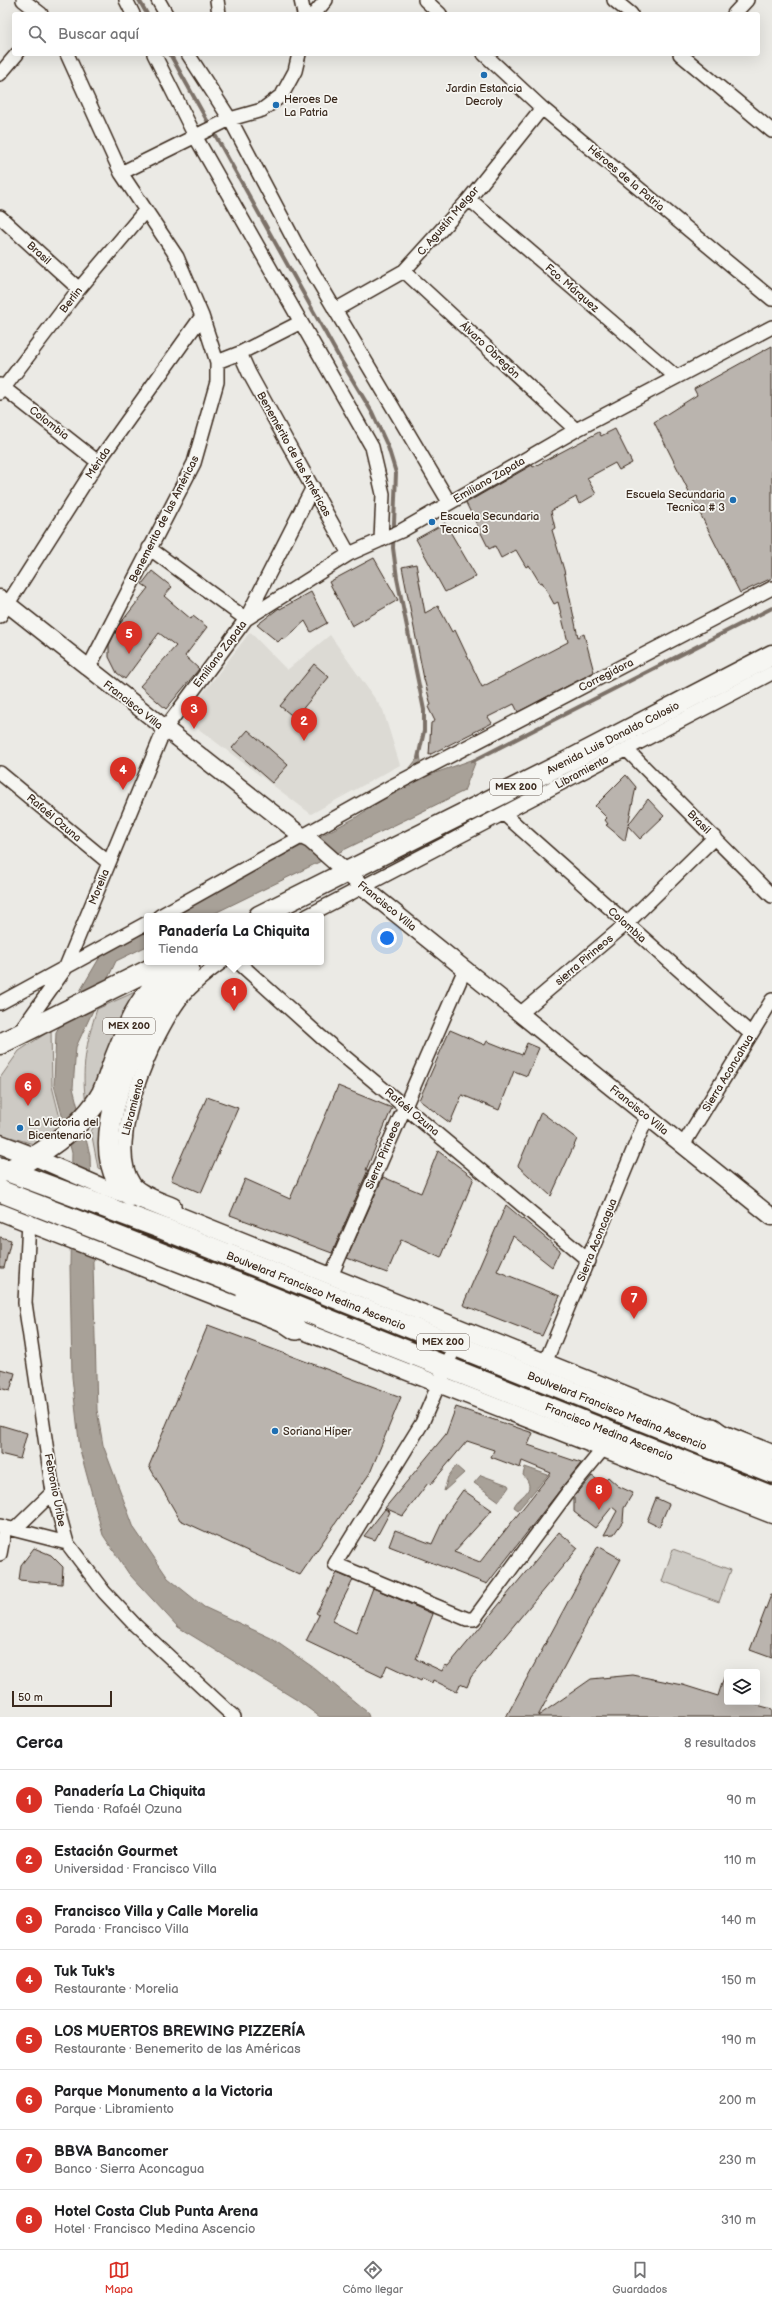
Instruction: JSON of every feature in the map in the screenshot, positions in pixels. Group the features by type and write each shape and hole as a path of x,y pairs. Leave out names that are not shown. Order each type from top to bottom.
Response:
{"highway":[{"name":"Boulvelard Francisco Medina Ascencio","path":"3,1170 62,1189 115,1211 459,1337 771,1465"},
{"name":"MEX 200","path":"0,1191 56,1223"},
{"name":"Boulvelard Francisco Medina Ascencio","path":"56,1223 108,1243 213,1274 442,1375"},
{"path":"213,1274 296,1329"},
{"name":"Francisco Medina Ascencio","path":"442,1375 772,1497"},
{"path":"712,1429 771,1465"}],"main road":[{"name":"Avenida Luis Donaldo Colosio","path":"264,913 340,867 576,766 769,668"},
{"path":"0,1058 8,1040 53,1016 159,965"},
{"name":"MEX 200","path":"3,1170 39,1153 78,1122 93,1106 101,1094 116,1054 144,999 154,986 184,965"},
{"path":"131,1196 117,1180 112,1165 109,1134 112,1117 121,1087 143,1034 156,1011 192,965"},
{"path":"0,1144 39,1153"}],"street":[{"path":"23,0 38,12"},
{"path":"126,0 132,12"},
{"path":"158,0 165,12"},
{"path":"217,0 219,12"},
{"path":"301,0 304,12"},
{"path":"316,12 326,0"},
{"path":"425,0 438,12"},
{"path":"614,0 629,12"},
{"path":"736,12 747,0"},
{"path":"0,74 15,56"},
{"path":"69,56 121,173 177,257 202,316 217,362 240,353 302,322"},
{"path":"155,56 372,447 383,494 385,538"},
{"path":"192,56 230,119 295,242 450,502"},
{"path":"121,173 230,119 262,110 282,95 295,70 298,56"},
{"name":"Héroes de la Patria","path":"486,56 542,108 772,299"},
{"path":"695,58 772,131"},
{"name":"C. Agustín Melgar","path":"335,310 404,271 469,199 542,108"},
{"name":"Fco. Márquez","path":"469,199 675,376"},
{"name":"Berlin","path":"1,388 79,289 145,211"},
{"name":"Brasil","path":"0,217 79,289"},
{"name":"Álvaro Obregón","path":"404,271 576,430"},
{"name":"Mérida","path":"2,606 98,462 202,316"},
{"name":"Emiliano Zapata","path":"164,730 246,618 349,554 401,531 576,430 675,376 772,327"},
{"name":"Benemérito de las Américas","path":"240,353 249,373 349,554"},
{"name":"Benemerito de las Américas","path":"88,669 194,463 217,382 217,362"},
{"name":"Colombia","path":"1,388 98,462"},
{"path":"149,548 246,618 313,488"},
{"name":"Corregidora","path":"166,913 306,838 392,786 772,588"},
{"name":"Francisco Villa","path":"2,606 88,669 164,730 306,838 363,887 772,1217"},
{"name":"Libramiento","path":"313,913 504,814 576,766 626,749 769,668"},
{"name":"Morelia","path":"8,1040 65,969 164,730"},
{"name":"Brasil","path":"626,749 772,896"},
{"name":"Rafaél Ozuna","path":"0,773 109,863"},
{"name":"Colombia","path":"504,814 751,1034"},
{"name":"sierra Pirineos","path":"520,1013 626,924 715,837"},
{"path":"0,1003 144,925"},
{"name":"Libramiento","path":"218,965 204,975 184,995 160,1031 146,1063 128,1119 124,1154 129,1175 135,1186 210,1222 237,1239"},
{"name":"Rafaél Ozuna","path":"241,965 321,1037 588,1261"},
{"name":"Sierra Pirineos","path":"331,1276 465,969"},
{"name":"Sierra Aconcahua","path":"684,1145 772,1000"},
{"name":"Sierra Aconcagua","path":"545,1363 647,1117"},
{"path":"39,1153 59,1168 105,1188 131,1196 331,1276 459,1337 545,1363 712,1429"},
{"path":"0,1212 28,1221 56,1223"},
{"name":"Febronio Uribe","path":"28,1221 25,1303 53,1492 67,1543 104,1592 135,1625 234,1717"},
{"path":"108,1243 296,1329 442,1375 603,1449 772,1515"},
{"path":"459,1337 422,1423 335,1564 467,1619 474,1619 571,1488 603,1449"},
{"path":"0,1554 6,1527 53,1492"},
{"path":"6,1527 67,1543"}],"shaded area":[{"path":"250,632 287,670 330,635 383,710 400,765 311,814 184,718"},
{"path":"420,755 424,777 477,758 464,791 215,913 173,913 355,818 388,796"},
{"path":"144,928 144,947 116,961 76,1047 73,1088 90,1155 97,1410 103,1445 134,1528 168,1578 204,1607 271,1638 314,1668 367,1712 369,1717 320,1717 297,1700 178,1627 129,1574 103,1535 80,1450 72,1377 70,1266 72,1153 54,1085 56,1032 107,945"},
{"path":"144,988 106,1072 86,1104 84,1068 87,1045 97,1009"},
{"path":"51,1030 52,1086 62,1126 37,1145 0,1134 0,1078 19,1051"},
{"path":"110,1104 108,1172 98,1168 91,1131"},
{"path":"456,1466 464,1473 444,1491 448,1477"},
{"path":"525,1467 548,1475 518,1510 514,1507 526,1493 529,1485 523,1475"},
{"path":"481,1475 508,1485 509,1487 499,1501 474,1483"},
{"path":"673,1549 731,1570 719,1602 662,1581"}],"building":[{"name":"Escuela Secundaria Tecnica # 3","path":"772,346 772,578 740,593 654,422 697,395 694,389"},
{"path":"615,429 632,463 619,470 615,463 587,478 596,494 579,504 576,497 551,511 555,528 552,530 564,570 578,637 584,634 594,672 518,712 514,704 488,717 492,723 429,755 431,723 435,721 428,707 431,705 424,679 402,567 416,564 425,613 438,606 452,632 455,630 482,687 568,642 558,602 554,604 542,582 540,583 529,565 526,567 516,550 501,558 495,546 489,549 466,503 532,465 533,467 599,432 601,436"},
{"path":"445,523 476,576 445,592 416,539"},
{"path":"374,558 398,600 352,626 329,582"},
{"path":"152,571 172,587 164,596 191,619 193,616 207,627 185,656 199,669 166,709 140,686 176,646 159,633 125,679 117,673 109,657 109,645 120,624 148,588 142,584"},
{"path":"311,592 327,623 311,632 305,621 284,640 282,638 278,642 257,625 279,608 280,609"},
{"path":"314,664 329,677 295,718 280,706"},
{"path":"248,730 288,765 272,783 232,748"},
{"path":"626,775 636,787 628,825 648,799 664,816 640,839 628,826 625,841 606,825 608,824 605,820 607,818 595,806"},
{"path":"450,1030 485,1045 487,1041 522,1055 527,1043 539,1048 527,1076 514,1071 499,1110 462,1095 450,1123 419,1100"},
{"path":"338,1086 392,1108 366,1170 368,1170 332,1253 230,1215 245,1179 290,1199"},
{"path":"207,1097 238,1108 201,1193 171,1180"},
{"path":"541,1112 577,1139 551,1196 518,1166"},
{"path":"438,1151 474,1178 441,1258 401,1240 387,1273 347,1258 383,1177 421,1193"},
{"path":"506,1205 560,1250 552,1267 513,1236 497,1271 560,1296 542,1336 463,1305"},
{"path":"0,1237 11,1240 4,1268 0,1268"},
{"name":"Soriana Híper","path":"208,1325 401,1397 370,1473 300,1575 180,1520 149,1466"},
{"path":"0,1369 15,1373 10,1391 0,1388"},
{"path":"456,1407 533,1433 528,1445 581,1463 487,1584 389,1546 395,1530 432,1544 446,1514 463,1490 492,1510 454,1552 480,1562 551,1473 522,1461 520,1468 491,1457 494,1450 467,1441 430,1485 428,1483 403,1516 385,1508 446,1434"},
{"path":"0,1425 27,1433 20,1459 0,1454"},
{"path":"592,1476 602,1483 608,1477 618,1486 633,1493 624,1508 623,1521 614,1534 604,1535 617,1511 612,1507 595,1528 574,1512 574,1497"},
{"path":"656,1498 669,1504 659,1527 647,1521"},
{"path":"385,1509 390,1512 375,1540 364,1536"},
{"path":"559,1532 578,1548 471,1677 467,1687 460,1684 457,1692 433,1680 432,1683 422,1678 421,1681 387,1665 382,1677 306,1641 319,1615 316,1613 337,1573 353,1580 332,1621 356,1633 373,1588 433,1614 416,1659 442,1671 445,1665 448,1666"},
{"path":"598,1546 621,1559 538,1716 591,1679 633,1675 683,1685 718,1696 724,1677 724,1705 757,1705 772,1709 772,1717 506,1717"},
{"path":"34,1548 51,1555 63,1567 62,1584 19,1580 21,1565"},
{"path":"772,1595 772,1658 750,1650"}],"waterway":[{"path":"139,0 146,12"},
{"path":"171,56 340,359 372,412 388,447 396,473 393,548 397,578 424,710 424,731 418,758"},
{"path":"473,761 772,608"}],"place":[{"name":"Jardin Estancia Decroly","path":"484,75"},
{"name":"Heroes De La Patria","path":"276,105"},
{"name":"Escuela Secundaria Tecnica # 3","path":"733,500"},
{"name":"Escuela Secundaria Tecnica 3","path":"432,522"},
{"name":"LOS MUERTOS BREWING PIZZERÍA","path":"129,654"},
{"name":"Francisco Villa y Calle Morelia","path":"194,729"},
{"name":"Estación Gourmet","path":"304,741"},
{"name":"Tuk Tuk's","path":"123,790"},
{"name":"Panadería La Chiquita","path":"234,1011"},
{"name":"Parque Monumento a la Victoria","path":"28,1106"},
{"name":"La Victoria del Bicentenario","path":"20,1128"},
{"name":"BBVA Bancomer","path":"634,1319"},
{"name":"Soriana Híper","path":"275,1431"},
{"name":"Hotel Costa Club Punta Arena","path":"599,1510"}]}
